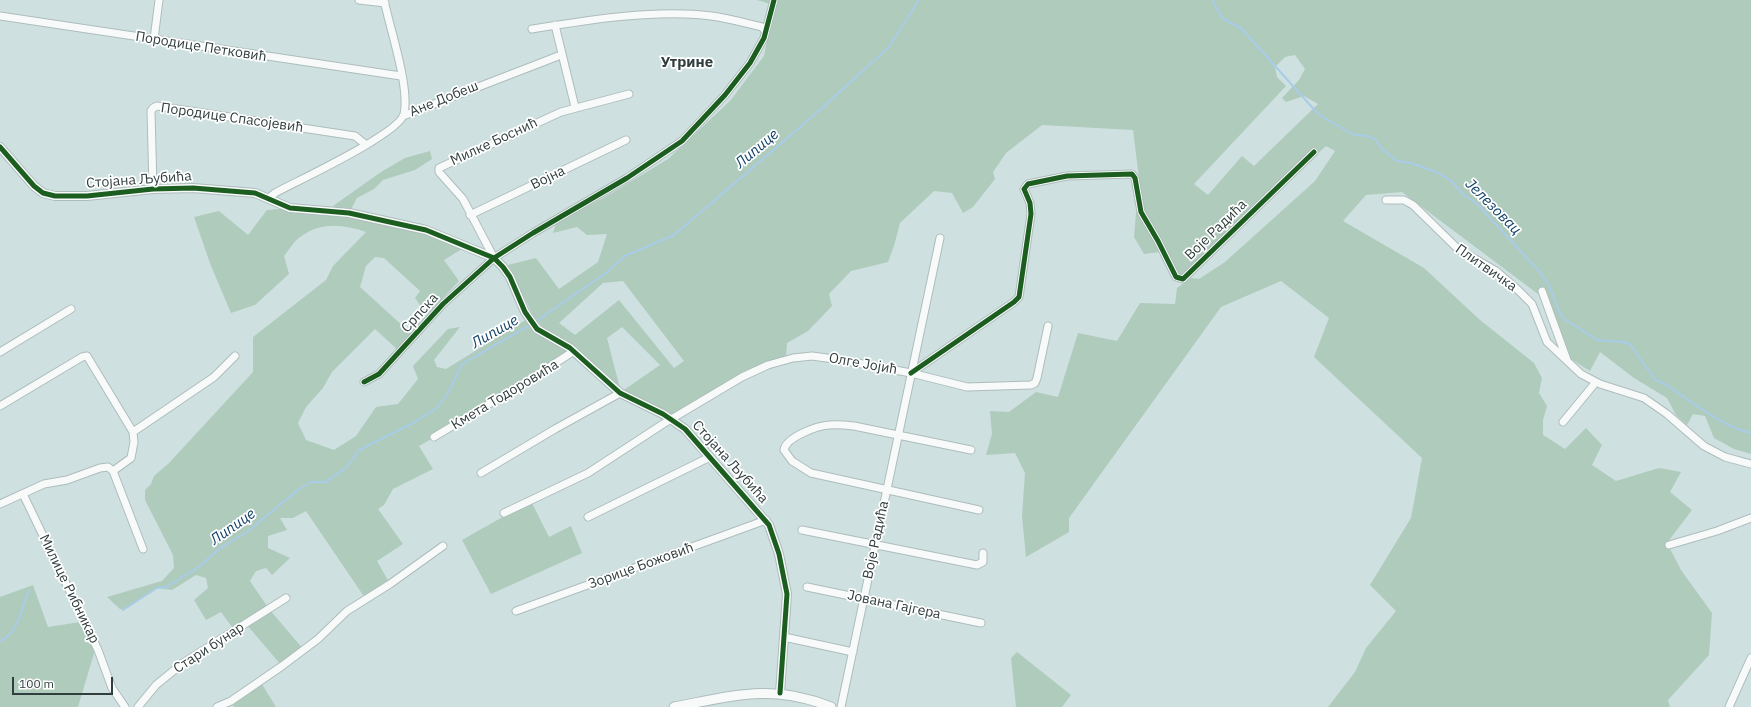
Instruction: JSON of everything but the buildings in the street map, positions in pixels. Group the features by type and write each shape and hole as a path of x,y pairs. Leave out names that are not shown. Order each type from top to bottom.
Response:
{"main road":[{"path":"674,707 750,693 780,693 797,696 830,707"}],"street":[{"path":"154,39 159,0"},
{"path":"360,0 385,2 401,76 404,97 403,116"},
{"name":"Српска","path":"364,382 379,374 443,304 494,258 538,230 627,178 682,141 742,74 758,50 764,38 774,0"},
{"path":"532,29 555,25 642,16 691,15 734,20 762,27 766,31"},
{"name":"Породице Петковић","path":"0,16 401,76"},
{"path":"555,25 561,55 575,107"},
{"name":"Ане Добеш","path":"269,198 275,193 321,170 396,126 403,116 561,55"},
{"name":"Милке Боснић","path":"494,258 470,215 463,199 439,172 439,168 575,107 629,94"},
{"name":"Породице Спасојевић","path":"153,189 152,111 155,106 355,136 365,144"},
{"name":"Војна","path":"470,215 626,140"},
{"name":"Стојана Љубића","path":"0,148 28,181 48,195 73,197 153,189 192,188 255,193 290,208 349,213 426,230 494,258 510,278 533,324 574,351 620,393 670,419 685,429 766,520 776,542 786,582 787,604 780,693"},
{"name":"Воје Радића","path":"911,373 1014,302 1019,297 1031,214 1030,203 1024,189 1028,184 1067,176 1132,174 1135,178 1141,212 1158,241 1176,277 1183,279 1314,152"},
{"name":"Плитвичка","path":"1386,200 1404,200 1413,205 1458,249 1496,271 1518,290 1532,304 1547,342 1581,374 1596,382 1644,398 1667,414 1704,446 1725,457 1751,464"},
{"name":"Воје Радића","path":"841,707 940,238"},
{"path":"1542,291 1568,362"},
{"path":"0,352 71,309"},
{"name":"Олге Јојић","path":"504,513 588,473 670,419 753,371 768,365 793,358 826,357 911,373 967,387 1031,385 1035,383 1037,378 1048,326"},
{"name":"Кмета Тодоровића","path":"434,437 534,377 574,351"},
{"path":"0,406 82,357 87,356 133,432 134,442 131,458 113,471"},
{"path":"133,432 214,377 235,356"},
{"path":"1563,422 1596,382"},
{"path":"481,473 555,429 620,393"},
{"path":"970,450 854,426 829,425 803,433 786,444 784,450 787,455 806,470 979,510"},
{"path":"588,517 710,457"},
{"path":"0,504 44,484 73,479 103,467 108,467 113,471 142,549"},
{"name":"Милице Рибникар","path":"23,494 98,650 112,688 125,707"},
{"path":"1669,545 1751,518"},
{"name":"Зорице Божовић","path":"516,611 766,520"},
{"path":"802,530 977,565 983,562 983,553"},
{"path":"217,707 231,701 282,666 318,639 346,611 390,584 443,546"},
{"name":"Јована Гајгера","path":"807,587 981,623"},
{"name":"Стари бунар","path":"138,707 156,685 183,663 286,598"},
{"path":"784,638 853,652"},
{"path":"1729,707 1751,658"}],"green space":[{"path":"757,0 1751,0 1751,454 1734,449 1714,438 1705,416 1693,414 1687,425 1676,415 1667,398 1634,378 1600,352 1590,371 1571,359 1555,337 1542,297 1402,192 1366,195 1343,221 1424,268 1480,320 1534,363 1542,378 1539,393 1547,406 1543,420 1543,435 1565,449 1586,428 1602,445 1592,465 1616,481 1659,468 1681,472 1670,492 1692,510 1667,543 1681,570 1712,613 1709,655 1668,700 1670,707 1328,707 1355,672 1366,648 1396,611 1370,585 1411,518 1422,458 1314,357 1329,318 1281,281 1221,307 1069,518 1069,532 1026,557 1022,516 1025,473 1015,453 986,455 992,434 990,411 1009,412 1036,392 1058,397 1078,333 1117,341 1140,303 1175,304 1177,288 1191,278 1199,279 1225,262 1315,181 1335,151 1326,146 1183,276 1176,275 1167,251 1144,254 1134,237 1139,178 1133,130 1042,125 1006,153 993,172 995,179 973,207 963,213 952,193 934,191 900,223 888,262 851,271 829,294 832,306 808,331 787,343 786,357 753,371 670,419 620,393 574,351 461,422 419,446 433,469 393,489 384,505 378,509 403,544 377,561 390,584 365,598 306,511 293,518 280,518 287,530 268,536 268,548 290,558 272,575 266,568 256,571 250,581 269,609 304,650 282,666 246,624 235,631 221,612 206,620 194,600 208,588 206,578 196,575 172,590 157,588 123,610 107,597 162,581 174,568 173,555 145,500 145,490 151,484 154,476 169,463 253,372 253,337 326,280 333,266 366,232 349,227 332,226 308,232 296,241 284,256 289,274 255,305 231,313 211,266 194,217 219,211 248,235 267,210 290,208 338,213 333,206 381,172 405,158 430,151 432,159 415,170 383,180 374,189 357,198 349,213 426,230 465,247 444,260 459,281 439,302 428,317 415,298 420,291 384,258 375,257 366,266 360,287 415,337 400,352 375,329 332,372 323,388 306,407 298,423 306,440 334,450 356,436 376,407 398,404 418,379 413,366 448,329 460,327 434,360 437,367 446,369 529,318 538,329 564,343 542,326 533,315 508,265 536,258 559,289 598,262 607,234 587,235 577,227 553,233 556,223 607,196 668,159 730,101 764,56 774,5","holes":["1295,55 1305,69 1299,80 1282,98 1286,102 1304,96 1318,104 1254,166 1242,156 1208,195 1194,184 1286,86 1277,77 1275,67 1285,57","623,281 684,361 674,368 619,300 575,335 559,323 603,283","622,327 660,365 621,392 607,338"]},
{"path":"531,501 549,537 571,526 582,553 491,594 462,540"},
{"path":"33,585 48,627 80,622 95,650 78,707 0,707 0,597"},
{"path":"1017,652 1071,695 1062,707 1016,707 1011,658"},
{"path":"260,681 276,707 234,707 231,701"}],"waterway":[{"name":"Липице","path":"535,322 607,272 625,256 674,235 813,116 888,48 919,0"},
{"name":"Јелезовац","path":"1212,0 1223,19 1241,28 1319,115 1354,135 1369,136 1375,139 1381,148 1397,161 1411,163 1436,172 1450,180 1464,195 1477,204 1539,271 1549,285 1559,311 1564,319 1597,340 1630,344 1655,380 1665,384 1717,419 1740,430 1751,433"},
{"name":"Липице","path":"123,610 157,588 166,587 199,567 220,548 247,532 295,492 311,482 326,482 347,467 359,450 413,423 437,408 447,395 462,364 532,324"},
{"path":"0,641 6,637 15,626 29,591"}],"cycle path":[{"path":"364,382 379,374 443,304 494,258 533,233 627,178 682,141 725,95 750,63 764,38 774,0"},
{"path":"0,147 34,186 43,193 55,196 87,196 153,189 193,188 255,193 290,208 349,213 426,230 494,258 510,277 525,312 537,329 570,348 620,393 663,414 685,429 769,525 779,554 787,594 780,693"},
{"path":"911,373 1014,302 1019,297 1031,214 1030,203 1024,189 1028,184 1067,176 1132,174 1135,178 1141,212 1158,241 1176,277 1183,279 1314,152"}],"district":[{"name":"Утрине","path":"687,63"}]}
